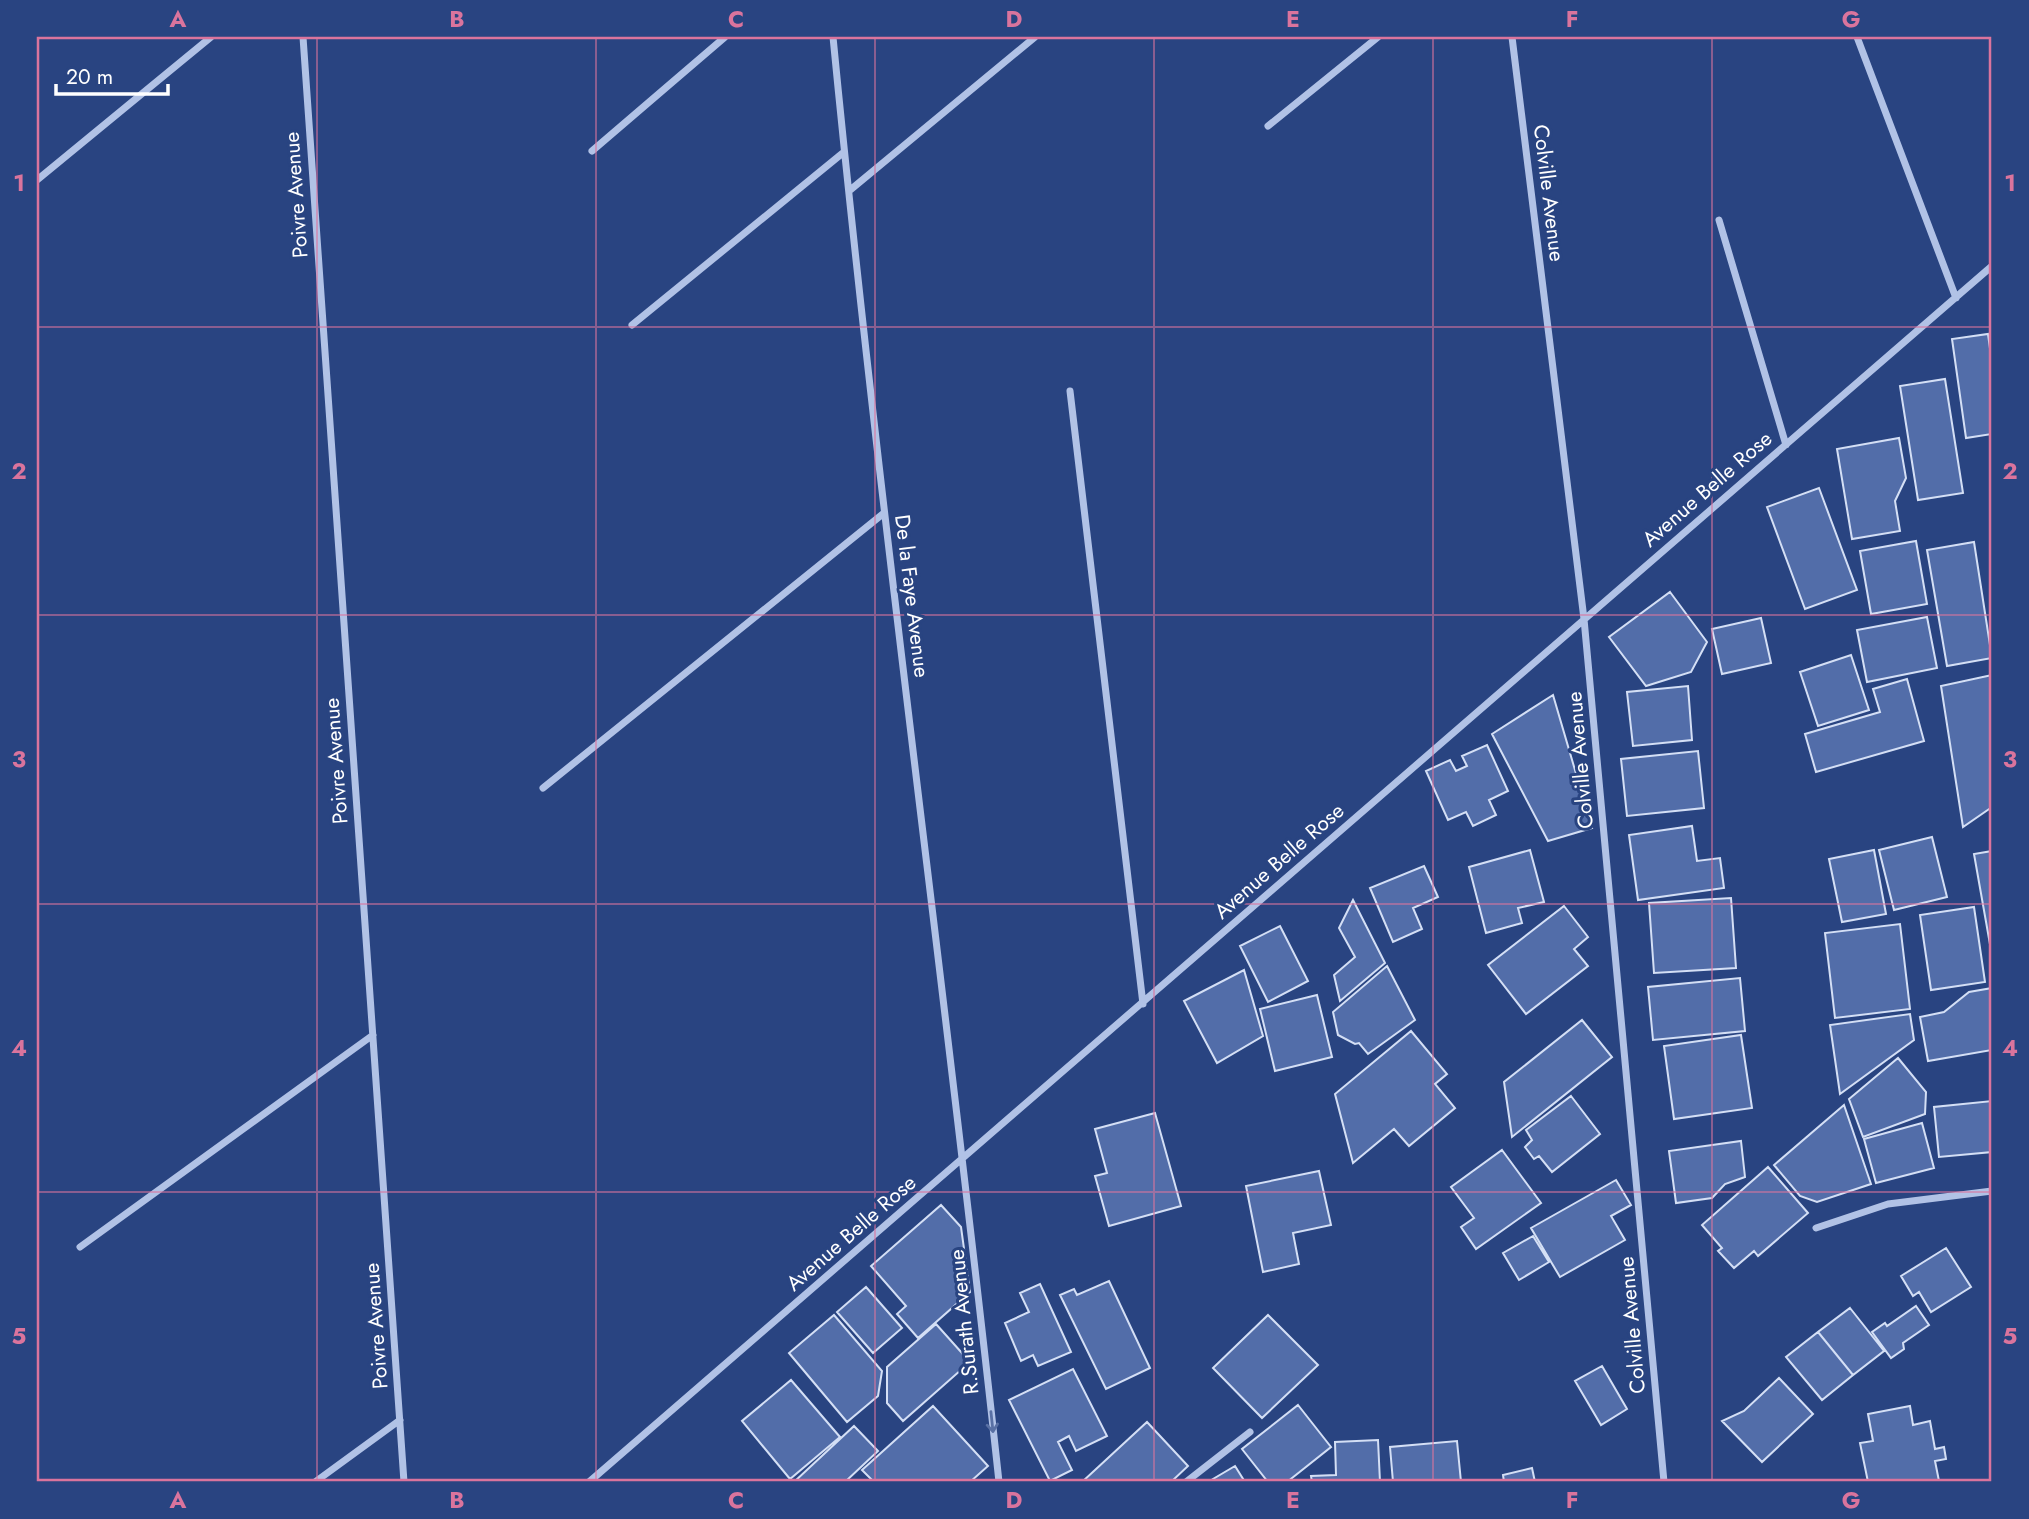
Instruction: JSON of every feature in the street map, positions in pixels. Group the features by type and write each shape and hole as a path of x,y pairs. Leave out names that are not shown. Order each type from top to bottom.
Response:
{"street":[{"path":"37,180 211,37"},
{"name":"Poivre Avenue","path":"303,37 404,1482"},
{"path":"592,150 725,37"},
{"name":"De la Faye Avenue","path":"833,37 884,513 964,1159"},
{"path":"849,191 1035,37"},
{"path":"1268,126 1378,37"},
{"name":"Colville Avenue","path":"1512,37 1584,619 1664,1482"},
{"path":"1857,37 1956,298"},
{"path":"632,325 844,152"},
{"path":"1719,220 1786,445"},
{"name":"Avenue Belle Rose","path":"589,1482 1992,266"},
{"path":"1070,391 1143,1004"},
{"path":"543,788 884,513"},
{"path":"80,1247 373,1035"},
{"name":"R.Surath Avenue","path":"964,1159 999,1482"},
{"path":"1816,1228 1888,1204 1992,1191"},
{"path":"315,1482 400,1420"},
{"path":"1186,1482 1250,1432"}],"building":[{"path":"1988,334 1992,363 1992,434 1966,438 1952,339"},
{"path":"1945,379 1963,493 1918,500 1900,386"},
{"path":"1899,438 1906,478 1895,501 1900,531 1852,539 1837,449"},
{"path":"1819,488 1857,590 1805,609 1767,507"},
{"path":"1916,541 1927,604 1871,614 1860,551"},
{"path":"1974,542 1992,658 1947,666 1927,550"},
{"path":"1670,592 1707,642 1691,672 1646,686 1609,637"},
{"path":"1927,617 1937,668 1867,682 1857,630"},
{"path":"1761,618 1771,663 1722,674 1712,629"},
{"path":"1851,655 1869,710 1818,726 1800,672"},
{"path":"1992,675 1992,807 1963,827 1941,686"},
{"path":"1907,679 1924,741 1816,772 1805,734 1880,712 1873,689"},
{"path":"1688,686 1692,740 1633,746 1627,692"},
{"path":"1553,695 1592,828 1548,841 1492,734"},
{"path":"1487,745 1508,791 1489,800 1496,815 1473,826 1466,812 1448,820 1426,771 1450,760 1456,771 1467,766 1462,756"},
{"path":"1698,751 1704,808 1627,816 1621,759"},
{"path":"1692,826 1697,861 1720,858 1724,888 1638,900 1629,835"},
{"path":"1932,837 1947,897 1894,910 1879,850"},
{"path":"1530,850 1544,902 1518,908 1522,923 1486,933 1469,867"},
{"path":"1874,850 1886,914 1842,922 1829,859"},
{"path":"1992,851 1992,950 1991,950 1974,854"},
{"path":"1424,866 1438,897 1413,908 1422,929 1393,942 1370,888"},
{"path":"1731,898 1736,968 1654,973 1649,903"},
{"path":"1353,900 1385,963 1340,1001 1334,975 1355,957 1339,928"},
{"path":"1564,906 1588,937 1574,949 1588,966 1526,1014 1488,965"},
{"path":"1974,907 1985,982 1931,990 1920,915"},
{"path":"1900,924 1910,1009 1835,1018 1825,933"},
{"path":"1280,926 1308,981 1268,1002 1240,946"},
{"path":"1387,966 1415,1020 1368,1054 1359,1043 1355,1044 1338,1035 1333,1012"},
{"path":"1244,970 1263,1036 1217,1063 1184,1001"},
{"path":"1740,978 1745,1031 1653,1040 1648,987"},
{"path":"1992,988 1992,1050 1928,1061 1920,1017 1944,1012 1969,992"},
{"path":"1317,995 1332,1057 1275,1071 1260,1009"},
{"path":"1910,1014 1914,1040 1840,1094 1830,1025"},
{"path":"1582,1020 1612,1057 1512,1137 1504,1082"},
{"path":"1411,1031 1447,1074 1435,1084 1455,1108 1409,1146 1394,1129 1353,1163 1335,1094"},
{"path":"1741,1035 1752,1108 1674,1119 1664,1046"},
{"path":"1898,1058 1926,1092 1925,1114 1863,1137 1849,1099"},
{"path":"1571,1096 1600,1134 1552,1172 1539,1156 1534,1159 1525,1147 1532,1140 1526,1130"},
{"path":"1992,1101 1992,1152 1939,1157 1934,1107"},
{"path":"1844,1105 1871,1184 1817,1202 1800,1196 1774,1165"},
{"path":"1155,1113 1181,1206 1109,1226 1095,1176 1107,1173 1095,1129"},
{"path":"1922,1123 1934,1168 1876,1183 1864,1139"},
{"path":"1741,1141 1745,1177 1725,1184 1712,1198 1676,1203 1669,1151"},
{"path":"1502,1150 1541,1203 1476,1249 1461,1227 1474,1218 1451,1187"},
{"path":"1768,1167 1808,1213 1758,1256 1754,1251 1734,1268 1718,1251 1722,1248 1702,1225"},
{"path":"1319,1171 1331,1225 1293,1233 1299,1264 1263,1272 1246,1186"},
{"path":"1616,1180 1631,1205 1611,1216 1625,1240 1560,1277 1531,1228"},
{"path":"941,1205 961,1227 970,1292 918,1338 897,1314 906,1306 871,1266"},
{"path":"1533,1236 1549,1262 1519,1280 1503,1253"},
{"path":"1946,1248 1971,1287 1931,1312 1919,1292 1913,1296 1901,1276"},
{"path":"1109,1281 1150,1368 1106,1389 1060,1295 1074,1289 1077,1295"},
{"path":"1040,1284 1071,1352 1038,1366 1033,1355 1021,1361 1005,1323 1029,1312 1020,1293"},
{"path":"866,1287 902,1328 873,1353 837,1312"},
{"path":"1916,1306 1929,1325 1903,1343 1904,1349 1891,1358 1872,1332 1885,1323 1887,1326"},
{"path":"1850,1308 1884,1351 1853,1375 1818,1332"},
{"path":"834,1315 882,1371 878,1396 847,1422 789,1353"},
{"path":"1268,1315 1318,1365 1262,1418 1213,1368"},
{"path":"936,1324 970,1362 903,1421 887,1403 887,1367"},
{"path":"1818,1332 1853,1375 1822,1400 1786,1357"},
{"path":"1602,1366 1627,1409 1601,1425 1575,1381"},
{"path":"1073,1369 1107,1436 1076,1451 1069,1436 1058,1442 1072,1470 1050,1481 1009,1400"},
{"path":"1779,1378 1813,1414 1762,1462 1722,1421 1744,1411"},
{"path":"791,1380 840,1437 790,1479 742,1421"},
{"path":"1298,1405 1331,1447 1287,1482 1268,1482 1242,1449"},
{"path":"933,1406 988,1466 970,1482 874,1482 862,1470"},
{"path":"1910,1406 1913,1425 1930,1421 1935,1449 1944,1447 1946,1459 1935,1461 1939,1481 1868,1482 1860,1443 1873,1441 1868,1414"},
{"path":"1147,1422 1188,1466 1171,1482 1082,1482"},
{"path":"854,1426 878,1451 845,1482 794,1482"},
{"path":"1378,1440 1380,1482 1312,1482 1311,1476 1336,1475 1335,1442"},
{"path":"1457,1441 1461,1482 1393,1482 1390,1447"},
{"path":"1235,1466 1245,1482 1208,1482"},
{"path":"1532,1468 1535,1482 1504,1482 1503,1475"}]}
